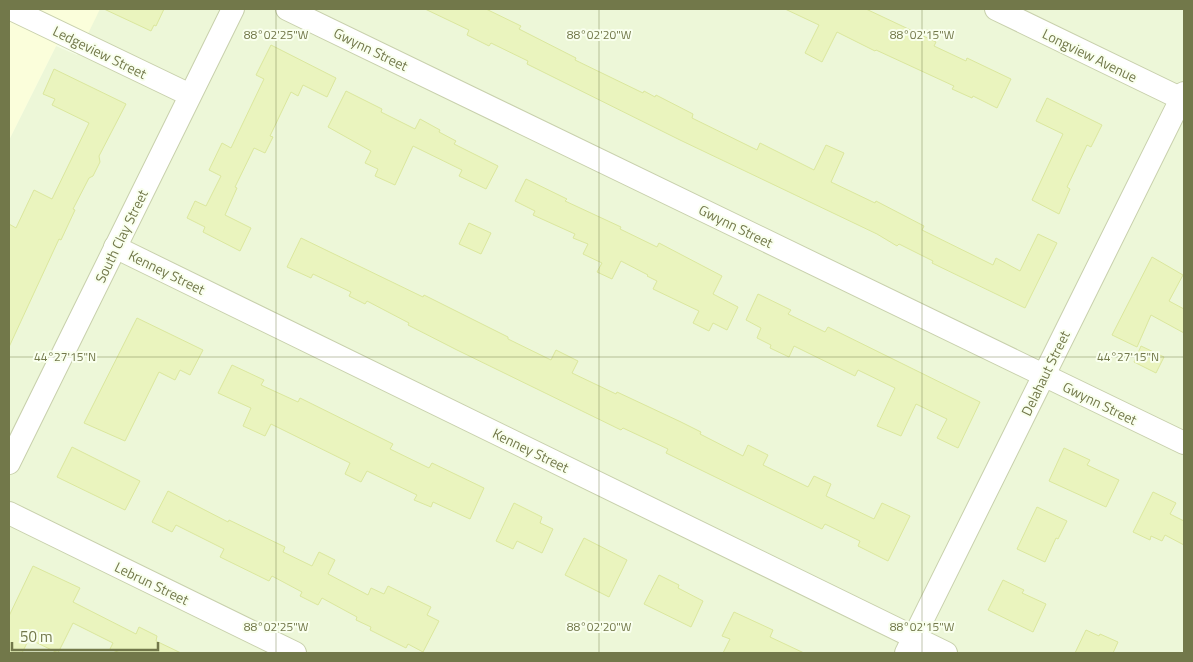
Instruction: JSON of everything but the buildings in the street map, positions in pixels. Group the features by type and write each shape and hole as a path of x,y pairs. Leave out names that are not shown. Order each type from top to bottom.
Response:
{"street":[{"name":"Ledgeview Street","path":"11,9 190,95"},
{"name":"South Clay Street","path":"9,463 233,9"},
{"name":"Gwynn Street","path":"287,9 1184,443"},
{"name":"Longview Avenue","path":"996,9 1183,97"},
{"name":"Delahaut Street","path":"910,646 1043,375 1183,97"},
{"name":"Kenney Street","path":"115,247 910,646 946,653"},
{"name":"Lebrun Street","path":"9,513 293,653"}],"shaded area":[{"path":"9,9 100,9 83,44 62,34 9,140"},
{"path":"99,9 1184,9 1184,653 9,653 9,140 56,46 77,55"}]}
